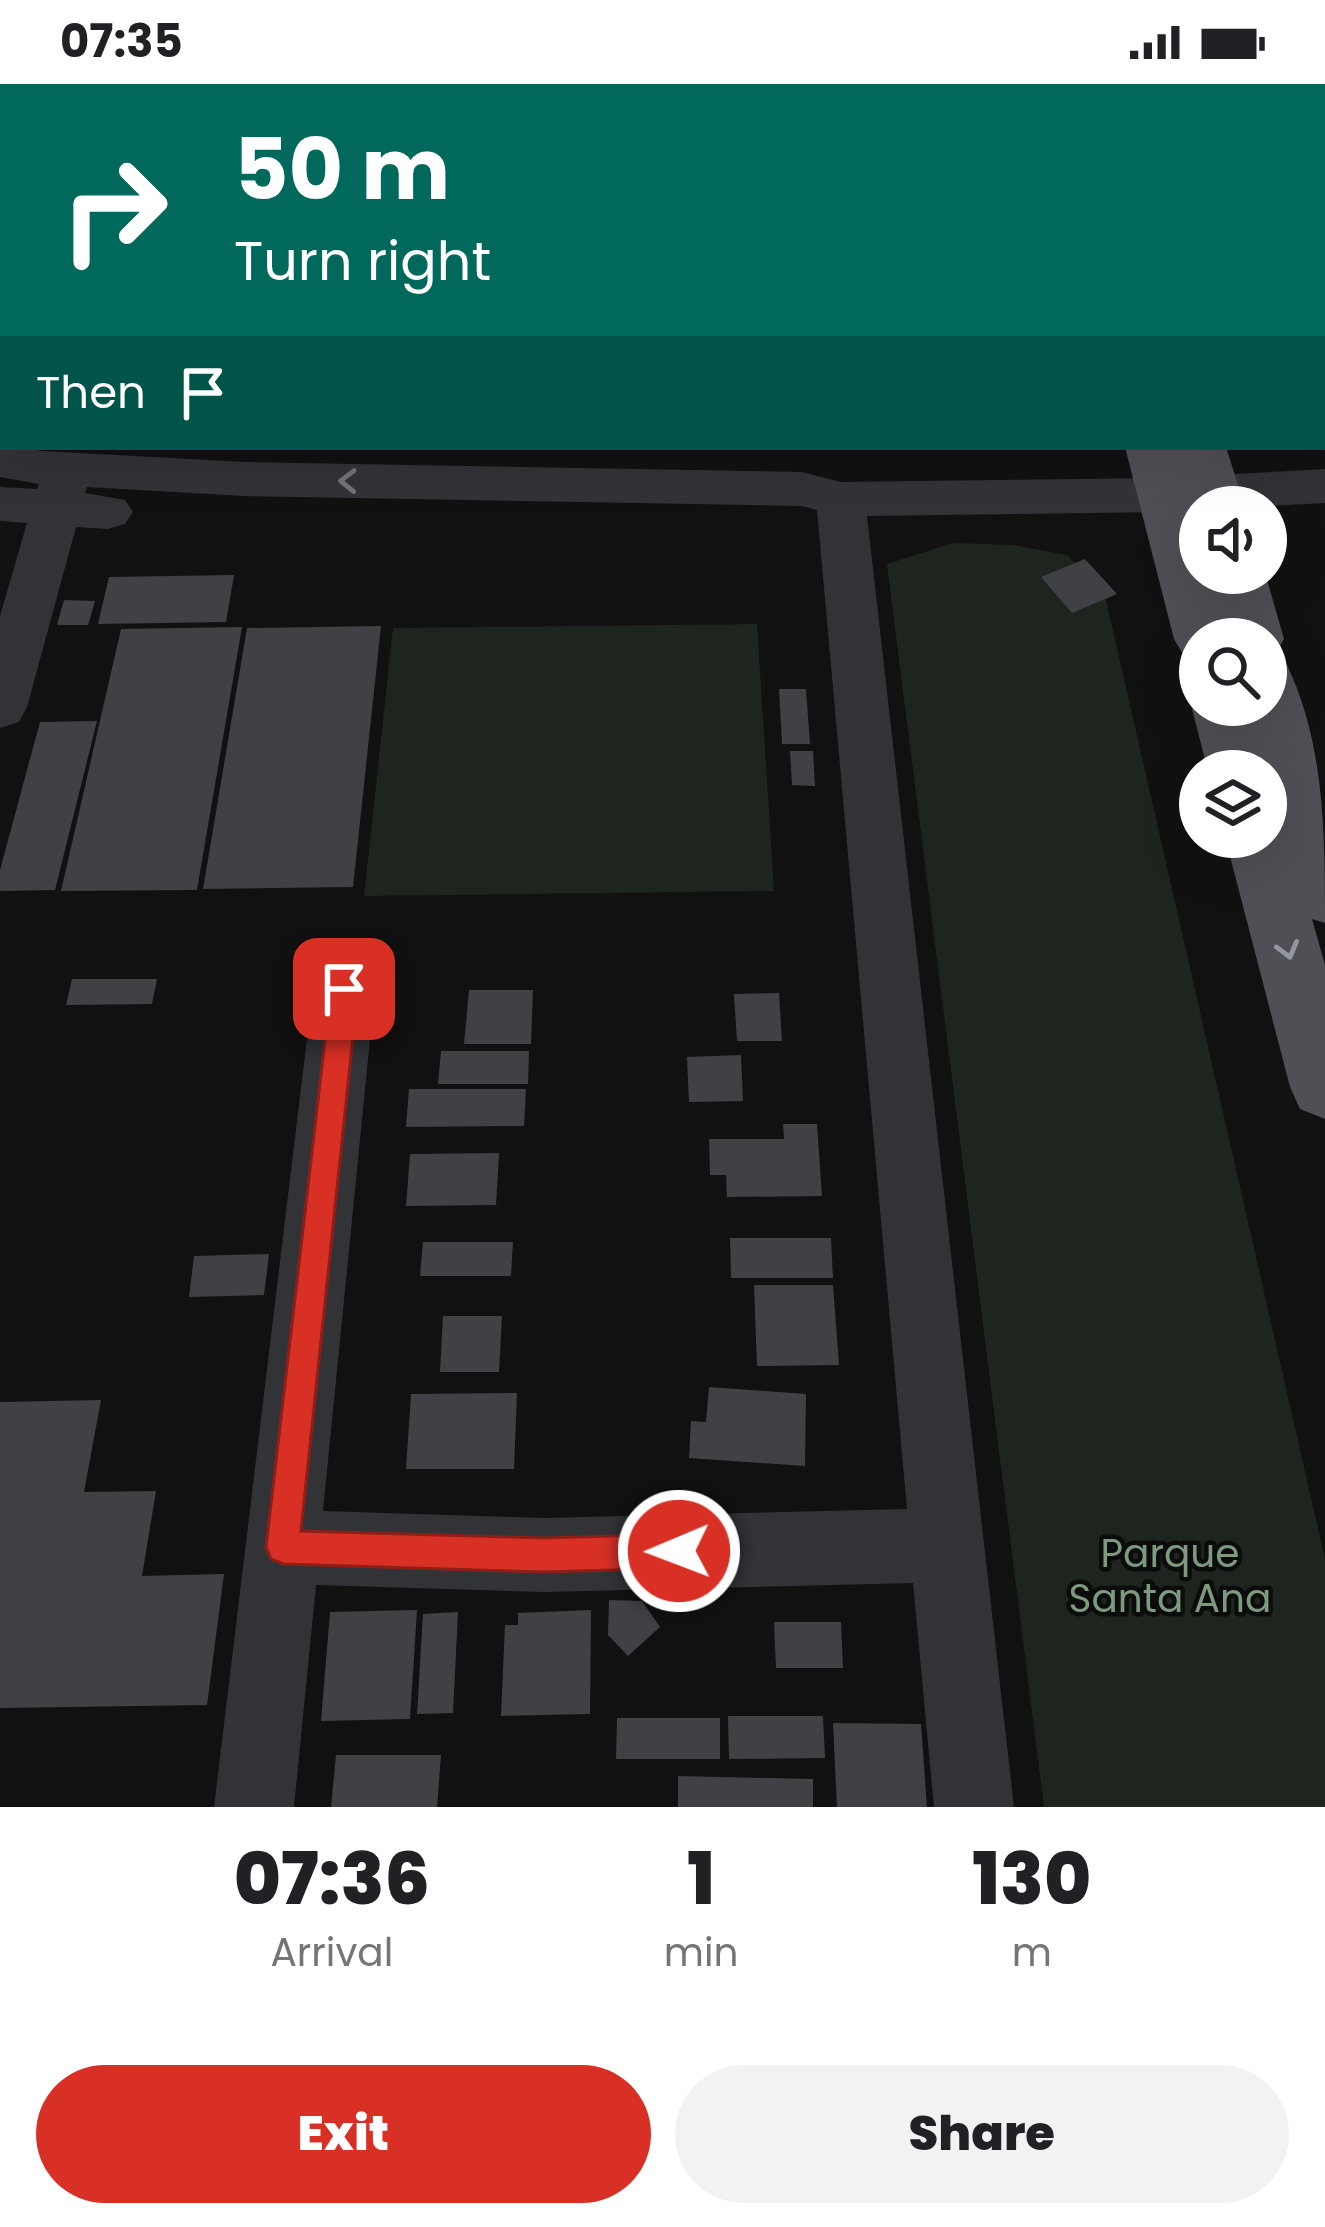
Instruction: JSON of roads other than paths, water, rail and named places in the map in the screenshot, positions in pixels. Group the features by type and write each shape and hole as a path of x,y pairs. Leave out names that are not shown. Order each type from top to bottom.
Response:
{"main road":[{"path":"1190,478 1202,618"},
{"path":"1278,726 1325,896"},
{"path":"1263,858 1325,1087"}],"street":[{"path":"0,460 62,490 235,518 796,520 842,500"},
{"path":"0,504 62,490 429,465 802,489 842,500 1190,478 1325,486"},
{"path":"0,707 62,490"},
{"path":"842,500 974,1807"},
{"path":"254,1807 344,989"},
{"path":"283,1547 544,1555 948,1545"}],"park label":[{"name":"Parque Santa Ana","path":"1170,1576"}]}
